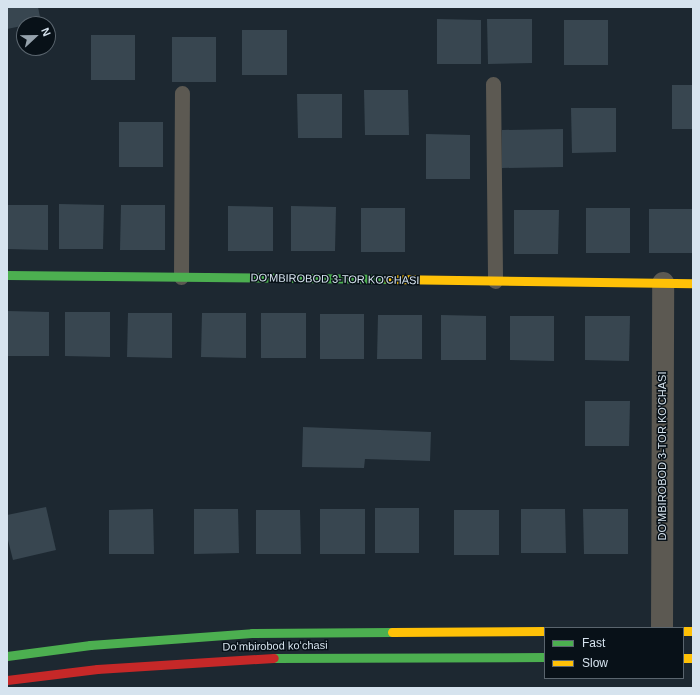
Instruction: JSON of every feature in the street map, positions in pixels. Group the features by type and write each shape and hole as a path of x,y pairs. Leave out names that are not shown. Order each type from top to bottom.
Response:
{"main road":[{"name":"DO'MBIROBOD 3-TOR KO'CHASI","path":"7,275 693,283"},
{"name":"Doʻmbirobod koʻchasi","path":"7,656 90,645 252,632 544,631"},
{"name":"Doʻmbirobod koʻchasi","path":"7,680 96,669 250,658 544,657"}],"street":[{"name":"DO'MBIROBOD 3-TOR KO'CHASI","path":"662,627 663,283"}],"lane":[{"path":"493,84 495,281"},
{"path":"181,277 182,93"}],"building":[{"path":"7,7 38,7 40,16 16,16 16,27 7,29"},
{"path":"437,19 481,20 481,64 437,64"},
{"path":"487,19 532,19 532,63 488,64"},
{"path":"564,20 608,20 608,65 564,65"},
{"path":"242,30 287,30 287,75 242,75"},
{"path":"91,35 135,35 135,80 91,80"},
{"path":"172,37 216,37 216,82 172,82"},
{"path":"672,85 693,85 693,129 672,129"},
{"path":"364,90 408,90 409,135 365,135"},
{"path":"297,94 342,94 342,138 298,138"},
{"path":"571,108 616,108 616,152 572,153"},
{"path":"119,122 163,122 163,167 119,167"},
{"path":"563,129 563,167 502,168 502,130"},
{"path":"426,134 470,135 470,179 426,179"},
{"path":"59,204 104,205 103,249 59,249"},
{"path":"7,205 48,205 48,250 7,249"},
{"path":"121,205 165,205 165,250 120,250"},
{"path":"228,206 273,207 273,251 228,251"},
{"path":"291,206 336,207 335,251 291,251"},
{"path":"361,208 405,208 405,252 361,252"},
{"path":"586,208 630,208 630,253 586,253"},
{"path":"649,209 693,209 693,253 649,253"},
{"path":"514,210 559,210 558,254 514,254"},
{"path":"7,311 49,312 49,356 7,356"},
{"path":"65,312 110,312 110,357 65,356"},
{"path":"128,313 172,313 172,358 127,357"},
{"path":"202,313 246,313 246,358 201,357"},
{"path":"261,313 306,313 306,358 261,358"},
{"path":"320,314 364,314 364,359 320,359"},
{"path":"378,315 422,315 422,359 377,359"},
{"path":"441,315 486,316 486,360 441,360"},
{"path":"510,316 554,316 554,361 510,360"},
{"path":"585,316 630,316 629,361 585,360"},
{"path":"585,401 630,401 629,446 585,446"},
{"path":"303,427 431,432 430,461 365,459 364,468 302,467"},
{"path":"46,507 56,550 13,560 7,536 7,515"},
{"path":"375,508 419,508 419,553 375,553"},
{"path":"153,509 154,554 109,554 109,510"},
{"path":"194,509 238,509 239,553 194,554"},
{"path":"320,509 365,509 365,554 320,554"},
{"path":"521,509 565,509 566,553 521,553"},
{"path":"583,509 628,509 628,554 584,554"},
{"path":"256,510 300,510 301,554 256,554"},
{"path":"454,510 499,510 499,555 454,555"}],"traffic: fast":[{"path":"7,275 388,279"},
{"path":"7,656 90,645 252,633 392,632"},
{"path":"274,658 544,657"}],"traffic: slow":[{"path":"388,279 693,283"},
{"path":"392,632 544,631"},
{"path":"684,631 693,631"},
{"path":"684,658 693,658"}],"traffic: jam":[{"path":"7,680 97,669 274,658"}]}
